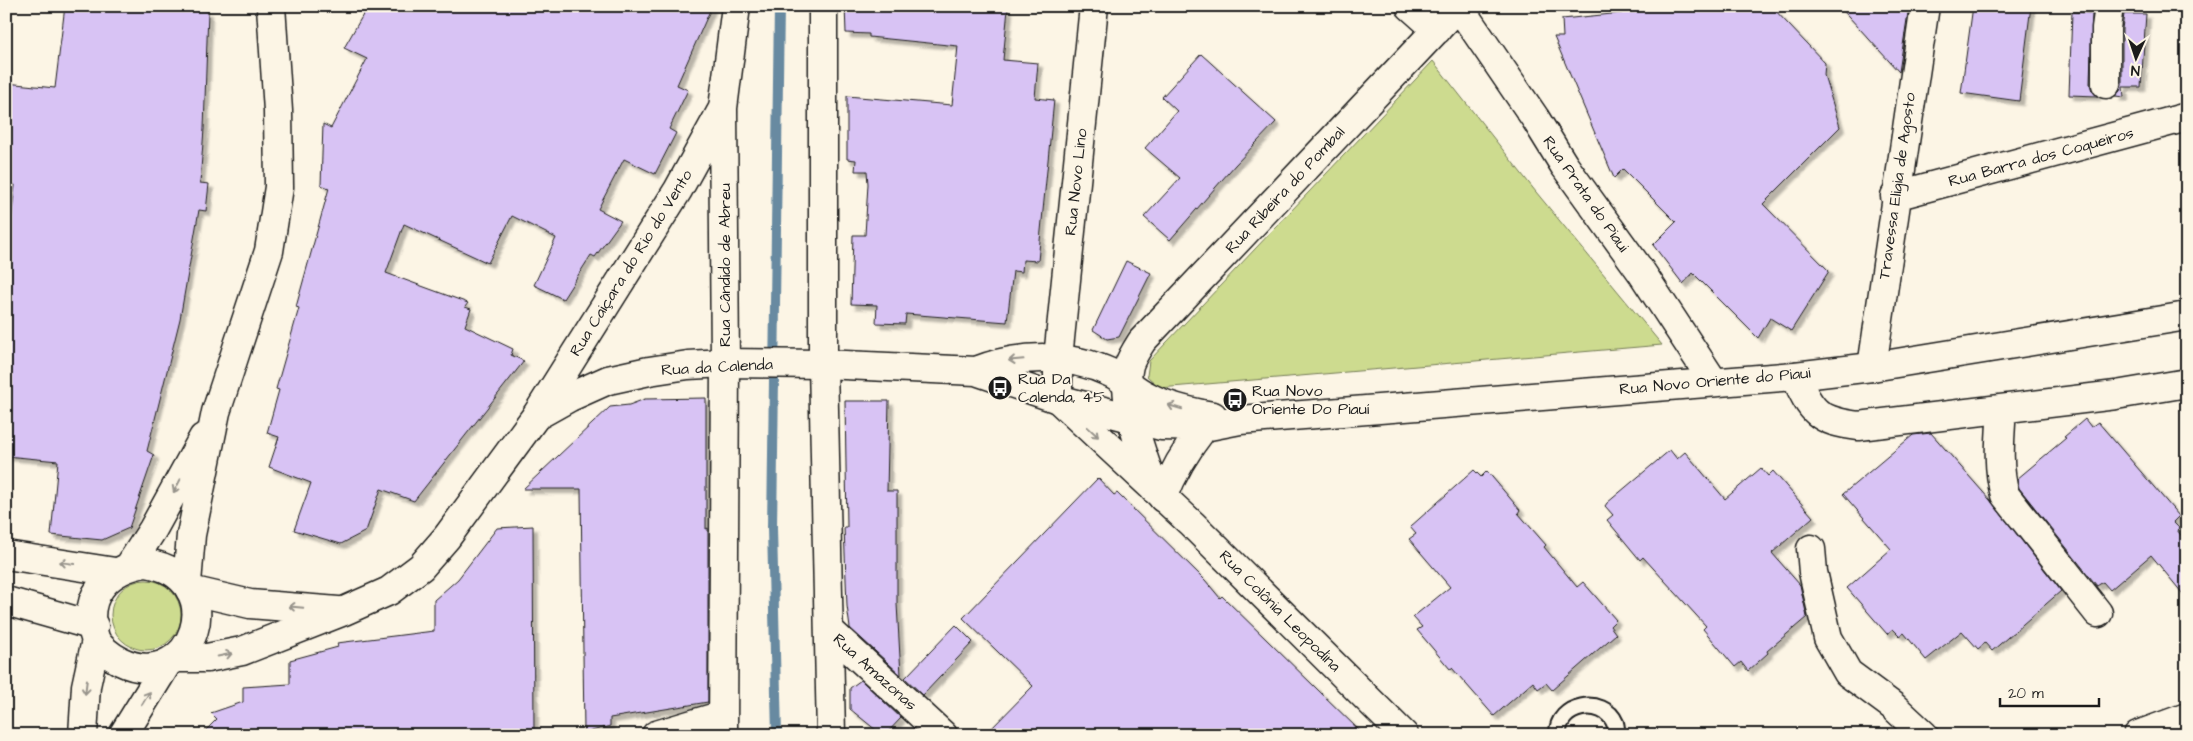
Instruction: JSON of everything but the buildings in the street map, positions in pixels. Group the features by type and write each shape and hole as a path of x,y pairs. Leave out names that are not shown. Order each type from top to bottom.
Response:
{"street":[{"path":"188,586 191,535 216,412 270,251 280,186 278,111 270,6"},
{"name":"Rua Cândido de Abreu","path":"723,725 732,363 724,108 736,6"},
{"path":"823,6 814,364 829,630 831,735"},
{"name":"Rua Novo Lino","path":"1058,399 1058,358 1094,6"},
{"path":"1410,6 1437,30"},
{"name":"Travessa Eligia de Agosto","path":"1872,367 1895,196 1924,6"},
{"path":"2106,84 2106,28 2109,6"},
{"name":"Rua Ribeira do Pombal","path":"1127,383 1131,361 1142,341 1459,7"},
{"name":"Rua Prata do Piaui","path":"1459,7 1535,118 1564,165 1642,273 1713,381"},
{"name":"Rua Caiçara do Rio do Vento","path":"536,416 678,190 724,108"},
{"name":"Rua Barra dos Coqueiros","path":"1895,196 2187,118"},
{"name":"Rua Novo Oriente do Piaui","path":"1058,399 1161,426 1204,427 1240,420 1300,417 1713,381 1794,376 1872,367 2187,316"},
{"name":"Rua da Calenda","path":"976,371 1000,362 1045,357 1058,358"},
{"name":"Rua Novo Oriente do Piaui","path":"1058,358 1091,365 1127,383 1146,396 1168,405 1191,412 1240,420"},
{"name":"Rua da Calenda","path":"173,660 207,658 242,651 344,611 389,591 421,567 447,537 536,416 570,397 608,380 668,368 732,363 814,364 976,371 1058,399"},
{"path":"1794,376 1807,402 1819,415 1837,423 1868,425 2116,396 2187,383"},
{"path":"1127,383 1132,418 1159,494"},
{"name":"Rua Colônia Leopodina","path":"1058,399 1199,531 1404,735"},
{"path":"2002,409 1998,457 2000,478 2005,495 2098,613"},
{"path":"83,735 86,686 95,633 92,615 95,599 102,584 122,568 153,529 216,412"},
{"path":"1159,494 1180,460 1204,427"},
{"path":"1811,549 1814,581 1828,638 1848,673 1894,707 1924,735"},
{"path":"6,555 122,568 146,562 161,565 175,572 188,586 195,598 198,614 195,631 188,646 173,660 123,735"},
{"name":"Rua da Calenda","path":"188,586 250,604 344,611"},
{"path":"6,601 95,633 114,658 129,665 145,668 161,666 173,660"},
{"name":"Rua Amazonas","path":"829,630 943,735"},
{"path":"2138,735 2187,717"},
{"path":"656,735 723,725"}],"lane":[{"path":"1558,735 1558,726 1566,713 1580,707 1605,711 1615,722 1617,735"}],"green space":[{"path":"1433,61 1536,192 1662,345 1160,388 1147,376 1149,361"},
{"path":"139,580 153,580 166,586 175,595 181,608 179,628 171,640 153,650 139,650 126,644 117,635 111,622 111,608 117,595 126,586"}],"waterway":[{"path":"777,735 772,528 779,6"}],"place":[{"name":"Rua Da Calenda, 45","path":"1000,388"},
{"name":"Rua Novo Oriente Do Piauí","path":"1235,400"}]}
